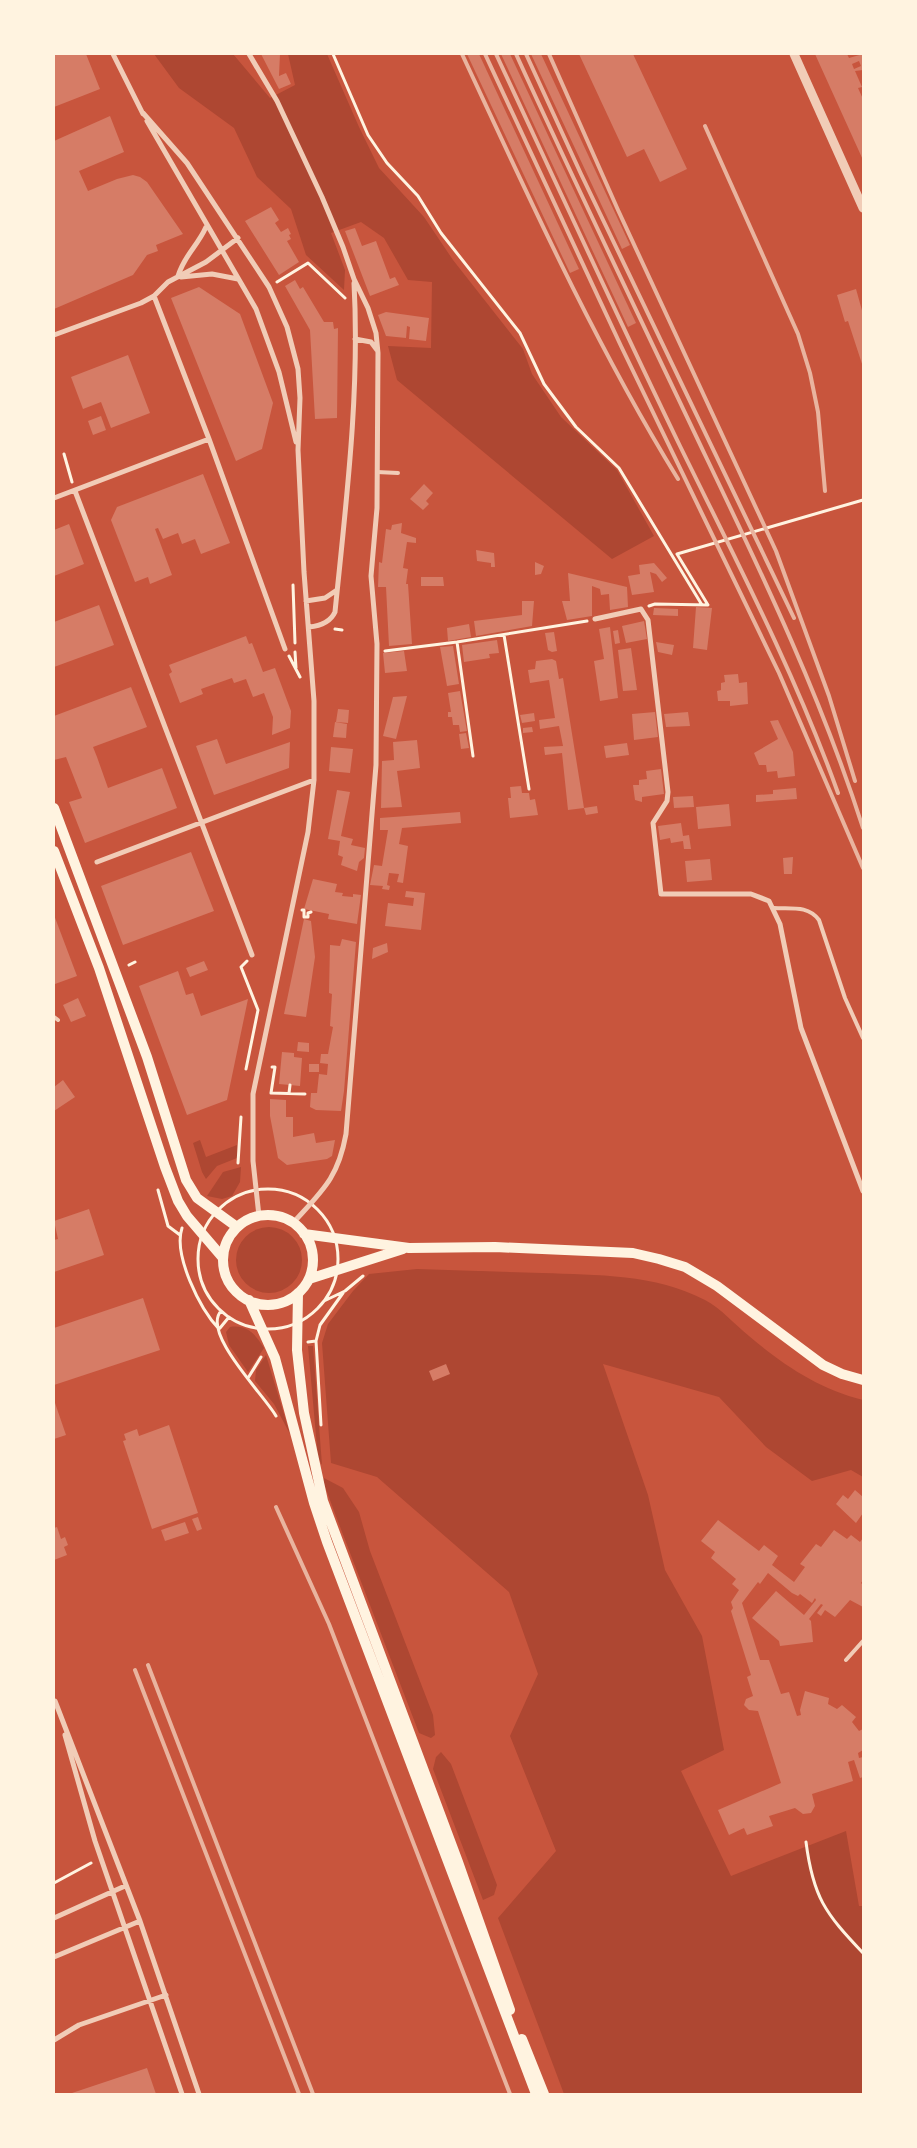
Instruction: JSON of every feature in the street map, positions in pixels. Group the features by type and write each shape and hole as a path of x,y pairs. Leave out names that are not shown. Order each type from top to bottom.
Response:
{"main road":[{"path":"54,808 147,1057 186,1180 198,1198 237,1227"},
{"path":"54,851 99,968 165,1168 178,1200 187,1216 223,1258"},
{"path":"259,1216 277,1216 293,1223 304,1234 313,1258 309,1279 298,1293 280,1303 259,1303 249,1300 232,1286 227,1277 223,1258 228,1241 237,1227 259,1216"},
{"path":"304,1234 409,1248 476,1246 633,1253 659,1259 685,1267 717,1286 823,1365 842,1374 863,1380"},
{"path":"309,1279 409,1248"},
{"path":"298,1293 296,1350 304,1413 323,1501 458,1862 509,2007 544,2094"},
{"path":"249,1300 275,1358 314,1503 327,1542 536,2094"}],"street":[{"path":"113,54 143,113 206,226 256,309 277,364 298,450"},
{"path":"249,54 277,101 343,247 354,279 368,308 376,333 378,353 377,508 372,576 377,644 376,765 346,1134 342,1158 336,1173 293,1223"},
{"path":"794,54 863,208"},
{"path":"143,113 187,163 269,287 287,327 298,369 300,398 298,450 306,601 314,701 314,780 308,832 253,1094 252,1161 259,1216"},
{"path":"178,277 184,258 201,238 206,226"},
{"path":"54,335 154,296 168,282 206,262 238,238"},
{"path":"178,277 212,274 238,279"},
{"path":"309,628 319,626 332,618 335,612 350,468 355,339 354,279"},
{"path":"154,296 209,439 285,649"},
{"path":"355,339 371,342 378,353"},
{"path":"54,498 209,439"},
{"path":"75,491 252,955"},
{"path":"306,601 325,598 337,590"},
{"path":"595,619 641,609 648,620 668,792 667,801 653,823 661,894 751,894 769,901 774,908 801,1028 863,1191"},
{"path":"97,862 202,824 314,780"},
{"path":"55,1698 95,1841 182,2094"},
{"path":"55,1698 125,1886 140,1921 199,2094"},
{"path":"54,1918 125,1886"},
{"path":"54,1957 140,1921"},
{"path":"54,2040 79,2025 166,1995"}],"lane":[{"path":"377,472 398,473"},
{"path":"774,908 807,909 819,920 845,998 863,1038"},
{"path":"846,1660 863,1640"}],"path":[{"path":"333,54 372,142 387,163 418,196 441,233 520,333 544,384 576,427 619,468 702,605"},
{"path":"269,287 308,263 347,300"},
{"path":"64,454 75,491"},
{"path":"641,609 655,604 708,605 676,554 863,500"},
{"path":"377,644 384,643 383,651 504,635 595,619"},
{"path":"504,635 529,789"},
{"path":"457,642 473,756"},
{"path":"285,649 314,701"},
{"path":"301,910 304,910 304,917 308,917 308,913 311,912"},
{"path":"252,955 241,967 258,1010"},
{"path":"129,965 136,962"},
{"path":"272,1067 275,1067 271,1093 305,1094"},
{"path":"288,1093 290,1085"},
{"path":"180,1235 184,1260 191,1282 209,1319 220,1329"},
{"path":"202,1281 213,1302 229,1317 240,1323 263,1329 280,1328 298,1323 312,1314 324,1301 335,1280 338,1269 335,1239"},
{"path":"324,1301 345,1291 366,1274"},
{"path":"322,1428 316,1341 320,1325 345,1291"},
{"path":"220,1329 217,1322 218,1315 222,1311"},
{"path":"220,1329 229,1317"},
{"path":"306,1342 316,1341"},
{"path":"248,1378 264,1352"},
{"path":"54,1883 91,1865 95,1841"},
{"path":"806,1842 810,1874 819,1899 838,1927 863,1953"}],"shaded area":[{"path":"154,54 233,54 270,98 295,85 288,54 327,54 379,168 424,217 453,260 523,349 532,374 561,417 617,470 654,536 612,559 397,380 388,346 431,348 432,282 408,280 384,238 361,222 331,233 345,270 344,290 306,255 291,209 257,177 234,128 179,88"},
{"path":"200,1140 206,1157 237,1145 237,1158 217,1166 206,1179 193,1143"},
{"path":"241,1167 240,1182 232,1196 222,1199 207,1196 223,1172"},
{"path":"263,1227 275,1227 287,1232 297,1242 302,1254 300,1273 287,1288 275,1293 263,1293 251,1288 241,1278 236,1266 236,1254 241,1242 251,1232"},
{"path":"417,1269 605,1276 666,1285 686,1291 711,1303 762,1347 802,1375 831,1389 863,1400 863,1477 851,1470 812,1481 766,1447 719,1397 603,1364 648,1495 665,1570 702,1636 724,1750 681,1771 731,1876 846,1831 859,1906 863,1906 863,2094 564,2094 498,1918 556,1851 510,1736 538,1674 509,1592 377,1477 331,1463 322,1343 328,1324 353,1291 369,1274"},
{"path":"230,1327 246,1329 258,1339 264,1348 248,1372 229,1345 226,1332"},
{"path":"308,1346 313,1346 322,1465 318,1458"},
{"path":"266,1355 290,1434 274,1404 255,1381 256,1370"},
{"path":"324,1478 343,1488 359,1512 370,1551 433,1715 435,1735 431,1738 419,1733 334,1511 323,1481"},
{"path":"441,1752 451,1764 497,1885 494,1895 483,1900 433,1769 436,1757"}],"building":[{"path":"54,54 86,54 100,89 54,107"},
{"path":"261,54 280,54 279,76 286,73 291,84 279,89"},
{"path":"467,54 479,54 579,269 570,273"},
{"path":"501,54 510,54 636,323 628,327"},
{"path":"531,54 541,54 630,245 622,249"},
{"path":"579,54 633,54 687,169 660,182 644,149 627,157"},
{"path":"815,54 847,54 849,58 863,54 863,70 855,71 862,87 858,88 863,99 863,160","holes":["859,61 861,66 854,69 852,64"]},
{"path":"110,116 124,152 79,171 88,191 117,179 133,175 140,177 147,182 183,234 156,245 158,251 147,255 133,275 54,309 54,141"},
{"path":"271,207 279,220 275,223 281,232 288,228 291,239 287,241 299,262 279,275 245,221"},
{"path":"355,228 362,246 376,241 390,279 395,277 399,285 370,296 345,231"},
{"path":"295,280 300,289 303,287 324,322 333,322 334,329 338,328 337,418 315,419 310,330 285,286"},
{"path":"199,287 240,314 273,403 262,449 236,461 171,298"},
{"path":"856,289 863,314 863,367 848,321 845,322 837,295"},
{"path":"386,312 429,318 426,341 409,339 410,327 407,326 406,338 386,336 378,315"},
{"path":"128,355 150,413 111,428 101,402 83,409 71,377"},
{"path":"101,416 106,430 93,435 88,421"},
{"path":"203,474 230,543 201,554 195,539 182,544 178,533 163,539 158,528 155,529 172,575 150,584 148,577 135,582 111,520 117,507"},
{"path":"424,484 433,493 426,501 429,504 423,510 410,499"},
{"path":"402,523 401,533 416,538 416,543 407,542 403,568 408,569 406,584 408,584 412,644 389,646 386,587 378,587 379,562 382,563 386,529 391,530 392,525"},
{"path":"69,524 84,564 54,576 54,530"},
{"path":"476,550 494,553 495,567 491,567 491,563 477,561"},
{"path":"535,562 544,566 541,574 535,575"},
{"path":"654,563 667,578 662,582 656,574 650,572 654,592 632,595 628,576 640,574 639,565"},
{"path":"568,573 627,587 628,607 610,610 609,594 601,595 600,589 592,586 592,616 567,620 562,601 570,601"},
{"path":"421,577 443,577 444,586 421,586"},
{"path":"522,601 534,601 532,626 476,636 474,621 522,615"},
{"path":"99,605 114,645 54,667 54,622"},
{"path":"696,607 712,608 707,650 693,648"},
{"path":"654,608 678,609 678,616 653,615"},
{"path":"644,621 647,639 626,643 622,626"},
{"path":"469,624 471,637 448,641 447,628"},
{"path":"610,627 618,698 600,701 594,661 604,659 599,629"},
{"path":"618,630 620,643 615,644 613,631"},
{"path":"554,632 557,651 552,652 548,650 545,633"},
{"path":"246,636 249,644 252,643 263,672 275,668 291,711 290,728 272,735 273,717 264,693 253,697 246,679 234,683 232,678 201,689 203,694 180,703 169,674 172,672 169,665"},
{"path":"497,640 499,653 489,654 490,658 464,662 462,645"},
{"path":"656,642 674,645 672,655 658,652"},
{"path":"453,646 459,684 447,686 440,647"},
{"path":"631,648 637,690 623,691 618,650"},
{"path":"404,651 407,671 385,673 383,653"},
{"path":"552,659 556,661 559,679 563,678 584,808 568,810 562,753 545,755 544,747 563,746 559,726 540,729 539,720 555,718 549,680 530,683 528,670 535,669 536,661"},
{"path":"738,674 739,683 747,682 748,704 730,706 730,701 718,701 717,691 721,690 721,683 725,682 724,675"},
{"path":"131,687 147,727 93,747 108,788 162,768 177,808 85,843 69,802 82,798 66,757 54,760 54,716"},
{"path":"460,691 467,731 460,732 459,725 453,725 452,717 448,717 448,712 451,712 448,693"},
{"path":"407,696 396,739 383,736 393,697"},
{"path":"338,709 349,710 348,723 336,722"},
{"path":"655,712 658,737 634,740 632,714"},
{"path":"688,712 690,726 666,727 664,714"},
{"path":"534,713 535,721 522,723 520,715"},
{"path":"778,720 793,752 795,776 778,778 777,771 767,772 766,765 759,765 754,753 778,739 770,721"},
{"path":"335,722 347,724 346,738 333,737"},
{"path":"532,727 533,732 523,733 523,728"},
{"path":"466,733 469,748 461,749 459,734"},
{"path":"217,739 226,764 290,742 289,768 214,795 196,746"},
{"path":"417,740 420,768 397,771 402,807 381,808 382,761 394,760 393,742"},
{"path":"627,743 629,755 606,758 604,746"},
{"path":"331,747 353,749 350,773 329,771"},
{"path":"661,769 664,794 642,797 642,802 635,800 633,785 639,785 639,780 647,779 646,771"},
{"path":"521,786 522,793 529,793 530,800 535,799 538,815 510,818 508,798 511,798 510,787"},
{"path":"796,788 797,799 756,802 756,795 773,794 773,790"},
{"path":"337,790 350,792 341,836 353,839 351,845 365,848 364,858 359,862 357,871 341,865 343,857 338,855 340,841 328,839"},
{"path":"693,796 694,807 674,808 673,797"},
{"path":"729,804 731,826 698,829 696,807"},
{"path":"597,806 598,813 586,815 584,808"},
{"path":"460,812 461,823 402,828 399,844 408,846 403,883 397,882 399,874 389,873 387,885 390,886 389,890 382,889 383,886 370,885 374,865 382,866 388,830 380,830 380,818"},
{"path":"681,823 683,836 689,835 691,849 684,849 683,841 671,843 670,838 660,840 658,826"},
{"path":"191,852 214,911 123,945 101,886"},
{"path":"793,857 792,874 784,874 783,858"},
{"path":"710,859 712,880 687,882 685,861"},
{"path":"313,879 337,884 335,892 343,893 342,896 353,897 353,894 361,895 357,924 328,919 329,914 304,909"},
{"path":"406,891 425,893 421,930 385,926 388,903 413,906 414,898 405,897"},
{"path":"54,915 77,976 55,984 54,983"},
{"path":"304,919 311,921 315,957 306,1017 284,1014"},
{"path":"342,939 356,942 341,1111 316,1110 310,1107 311,1093 317,1093 319,1074 327,1075 328,1064 320,1063 321,1054 328,1054 333,1027 330,1026 332,994 329,993 330,945 340,946"},
{"path":"387,943 388,952 372,959 373,948"},
{"path":"204,961 208,970 190,977 186,968"},
{"path":"178,971 186,995 193,993 201,1016 248,999 227,1100 187,1115 139,986"},
{"path":"78,998 86,1016 71,1022 63,1005"},
{"path":"298,1042 309,1043 309,1052 297,1051"},
{"path":"282,1052 294,1053 294,1057 302,1058 300,1086 279,1084"},
{"path":"309,1064 319,1064 319,1072 309,1072"},
{"path":"63,1080 75,1097 54,1111 54,1087"},
{"path":"270,1099 286,1100 286,1117 293,1117 293,1137 314,1133 316,1143 335,1140 332,1156 327,1159 287,1165 278,1158 270,1116"},
{"path":"89,1209 104,1255 54,1272 54,1240 58,1239 54,1221"},
{"path":"143,1298 160,1350 54,1385 54,1328"},
{"path":"446,1364 450,1374 433,1381 429,1371"},
{"path":"54,1400 66,1435 54,1439"},
{"path":"169,1425 198,1513 152,1529 123,1441 126,1440 124,1434 137,1429 139,1436"},
{"path":"855,1490 863,1497 863,1513 856,1523 836,1504 843,1495 848,1499"},
{"path":"198,1517 202,1529 197,1531 192,1519"},
{"path":"718,1520 759,1551 764,1545 778,1556 772,1565 794,1582 805,1567 800,1564 816,1544 821,1547 834,1530 847,1539 851,1535 860,1542 863,1538 863,1580 861,1583 863,1585 863,1607 850,1600 835,1617 825,1610 821,1616 817,1613 823,1605 821,1604 809,1619 811,1621 813,1642 780,1646 779,1641 752,1618 776,1591 804,1615 816,1600 815,1598 812,1603 800,1594 798,1596 792,1593 768,1573 760,1584 758,1582 742,1603 760,1660 769,1660 781,1694 789,1692 797,1716 801,1715 800,1710 805,1691 829,1698 828,1704 837,1709 842,1705 856,1717 852,1722 859,1731 863,1729 863,1750 858,1753 859,1758 863,1757 863,1777 860,1778 854,1760 848,1762 853,1781 812,1794 815,1806 811,1813 803,1814 795,1808 769,1816 773,1826 747,1835 744,1828 729,1835 718,1810 781,1783 758,1711 749,1710 744,1705 746,1699 753,1696 747,1677 751,1675 731,1611 733,1608 731,1602 739,1590 732,1584 736,1579 711,1558 715,1552 701,1541"},
{"path":"185,1522 189,1533 165,1541 161,1530"},
{"path":"57,1527 61,1539 65,1537 68,1545 64,1547 67,1555 54,1560 54,1528"},
{"path":"147,2068 156,2094 69,2094"}],"railway":[{"path":"462,54 564,270 619,376 678,479"},
{"path":"485,54 621,346 779,673 863,868"},
{"path":"496,54 633,348 764,617 803,704 838,793"},
{"path":"516,54 771,595 811,687 847,780 863,828"},
{"path":"526,54 581,174 794,618"},
{"path":"549,54 618,210 776,551 829,696 855,781"},
{"path":"705,126 798,334 810,373 818,412 825,491"},
{"path":"276,1507 329,1624 510,2094"},
{"path":"148,1665 313,2094"},
{"path":"135,1670 299,2094"}]}
